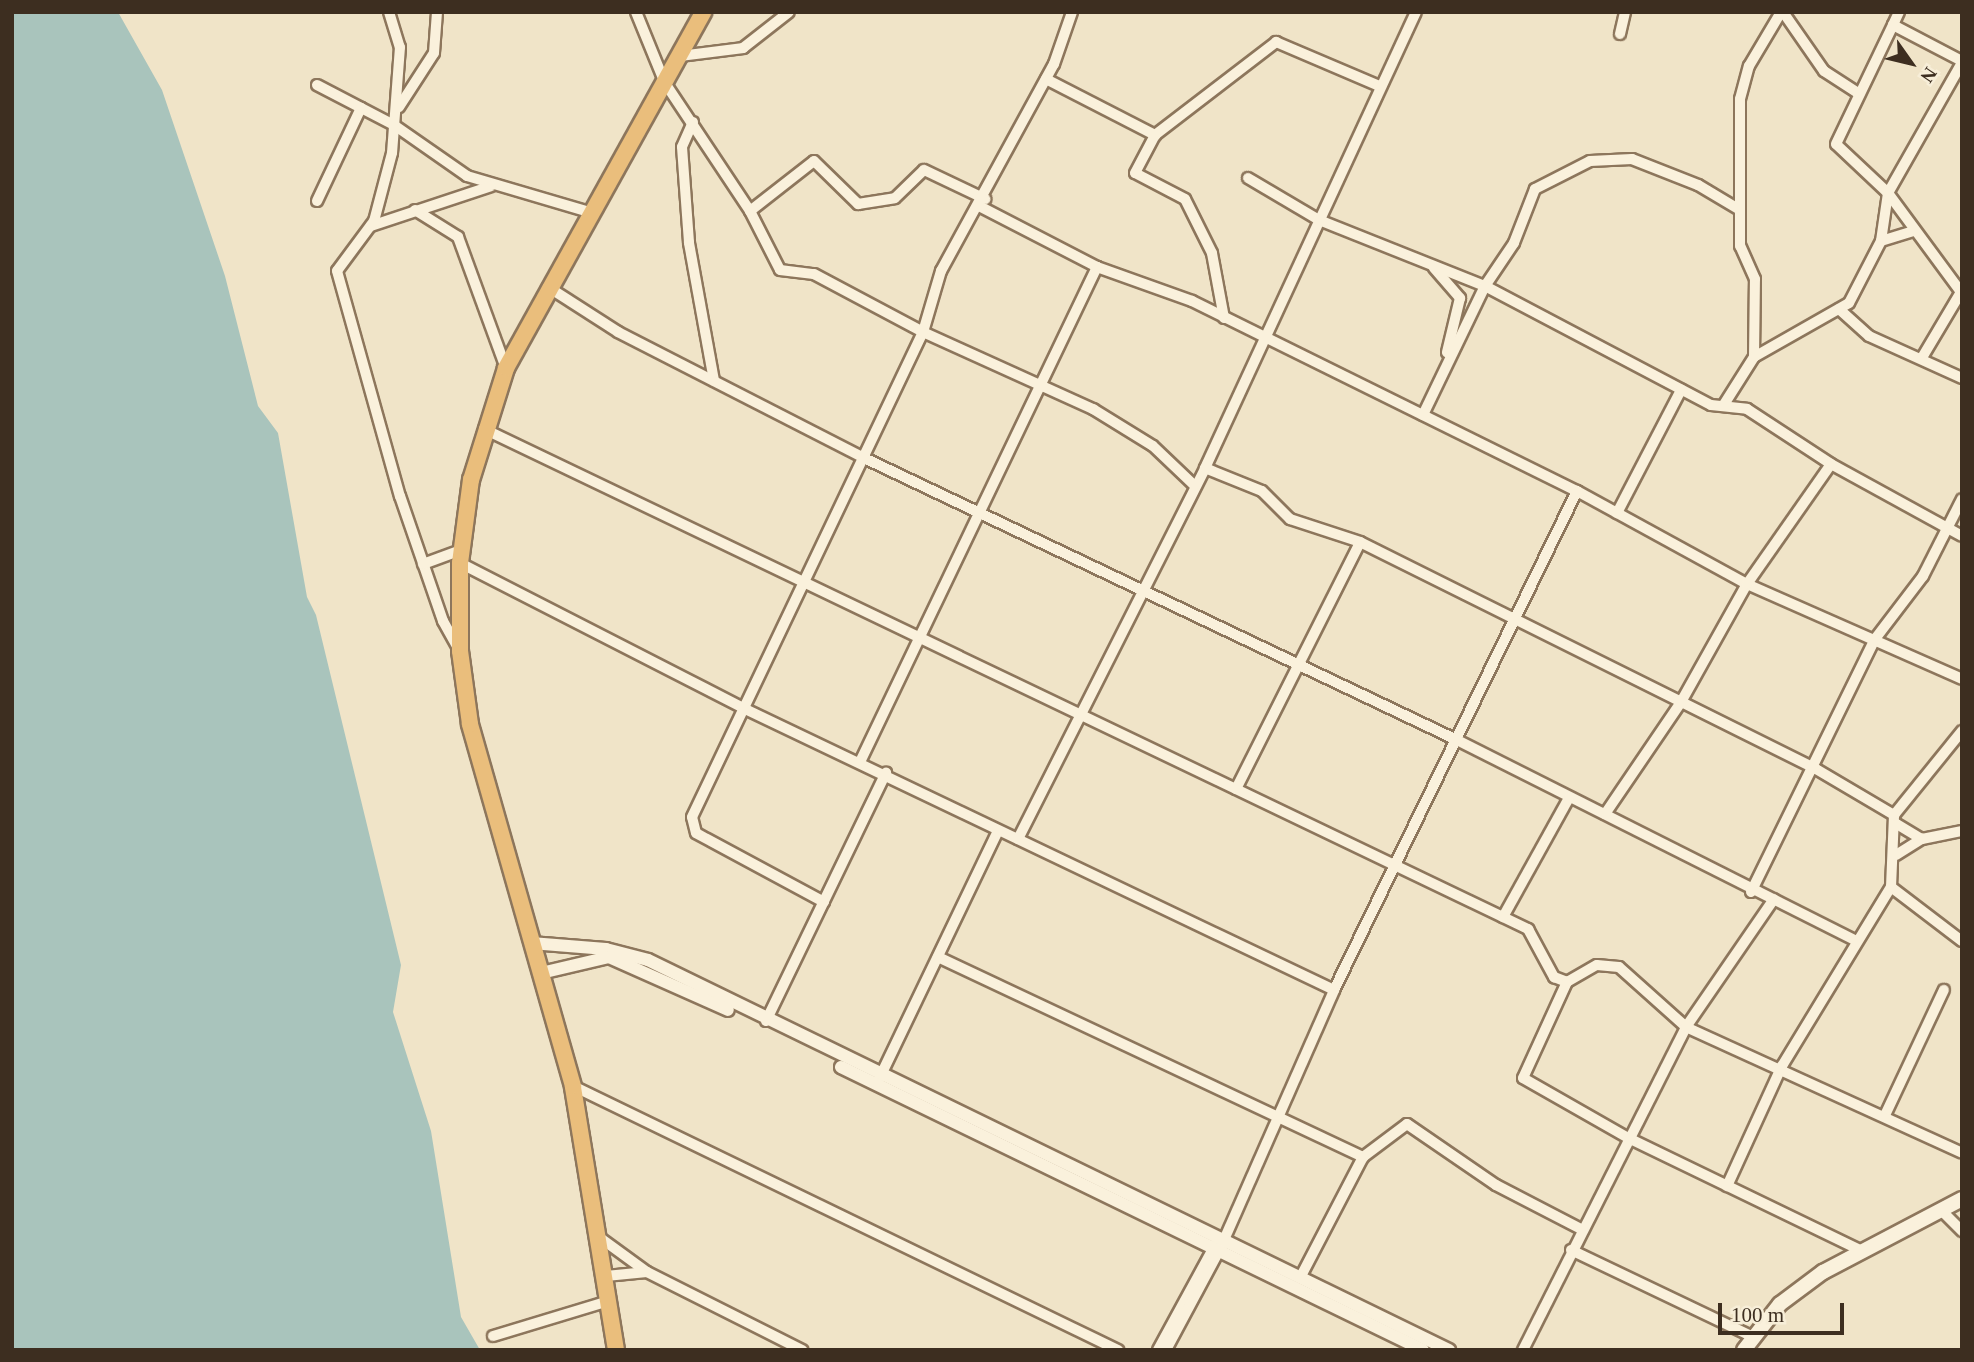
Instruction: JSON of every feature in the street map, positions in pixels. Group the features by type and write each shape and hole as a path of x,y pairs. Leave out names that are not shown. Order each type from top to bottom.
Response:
{"highway":[{"path":"616,1350 573,1086 480,767 460,652 461,557 483,428 506,368 589,212 704,12"}],"main road":[{"path":"1744,1350 1751,1336 1795,1292 1860,1250 1962,1199"}],"street":[{"path":"389,12 400,31 399,107 370,226 337,271 423,564 460,652"},
{"path":"399,107 434,53 437,12"},
{"path":"636,12 665,83 750,211 780,270 814,274 923,332 1135,433 1195,486"},
{"path":"680,56 743,48 789,12"},
{"path":"824,902 693,826 743,708 923,332 941,271 983,203 1014,130 1046,79 1072,12"},
{"path":"1018,839 1084,715 1142,589 1205,468 1379,86 1416,12"},
{"path":"1620,34 1625,12"},
{"path":"1754,357 1755,279 1740,246 1742,82 1782,12 1824,71 1858,93"},
{"path":"1899,12 1858,93 1837,147 1888,193 1961,292 1923,356"},
{"path":"1723,406 1754,357 1839,309 1854,297 1881,241 1888,193 1962,62 1893,25"},
{"path":"1224,318 1212,253 1185,199 1135,173 1155,135 1276,41 1379,86"},
{"path":"1046,79 1155,135"},
{"path":"317,85 394,125 459,172 492,186 589,212"},
{"path":"317,201 361,108"},
{"path":"693,122 682,147 689,243 714,381"},
{"path":"1423,415 1485,286 1514,243 1535,189 1590,161 1632,159 1698,185 1740,211"},
{"path":"750,211 814,161 858,204 895,198 924,170 1097,267 1224,318 1264,341 1577,491 1747,584 1962,679"},
{"path":"1248,178 1319,220 1485,286 1681,390 1723,406 1747,409 1830,464 1962,536"},
{"path":"370,226 492,186"},
{"path":"415,210 458,237 506,368"},
{"path":"1881,241 1914,230"},
{"path":"1418,259 1460,298 1440,379"},
{"path":"860,762 1042,387 1097,267"},
{"path":"548,287 618,332 862,457 1142,589 1293,667 1457,740 1605,814 1751,892 1774,899 1856,941"},
{"path":"1839,309 1869,336 1923,356 1962,378"},
{"path":"1617,513 1681,390"},
{"path":"483,428 1528,929 1554,978 1567,982"},
{"path":"1605,814 1681,702 1747,584 1830,464"},
{"path":"1205,468 1262,491 1290,519 1360,542 1816,769 1922,839"},
{"path":"1166,1350 1221,1240 1334,990 1577,491"},
{"path":"1751,892 1816,769 1875,639 1949,529 1962,499"},
{"path":"1236,789 1293,667 1360,542"},
{"path":"423,564 461,557 743,708 1334,990"},
{"path":"1727,1185 1782,1066 1891,887 1896,855 1895,819 1962,732"},
{"path":"766,1021 886,774"},
{"path":"1503,917 1569,798"},
{"path":"880,1077 998,831"},
{"path":"1896,855 1922,839 1962,831"},
{"path":"1891,887 1962,941"},
{"path":"1523,1350 1581,1230 1686,1027 1774,899"},
{"path":"532,946 635,955 880,1077 1449,1350"},
{"path":"938,957 1363,1157"},
{"path":"540,970 582,959 625,962 1221,1240 1423,1350"},
{"path":"1860,1250 1630,1139 1523,1078 1567,982 1597,965 1619,967 1686,1027 1782,1066 1962,1153"},
{"path":"1886,1114 1944,990"},
{"path":"573,1086 1118,1350"},
{"path":"1300,1278 1363,1157 1407,1124 1496,1185 1581,1230"},
{"path":"1941,1210 1962,1231"},
{"path":"599,1237 647,1272 802,1350"},
{"path":"1158,1350 1221,1240"},
{"path":"1571,1250 1751,1336"},
{"path":"606,1276 647,1272"},
{"path":"493,1336 609,1301"}],"water":[{"path":"12,12 118,12 162,90 225,276 258,406 278,433 307,597 316,615 401,965 393,1012 431,1131 461,1317 480,1350 12,1350"}]}
